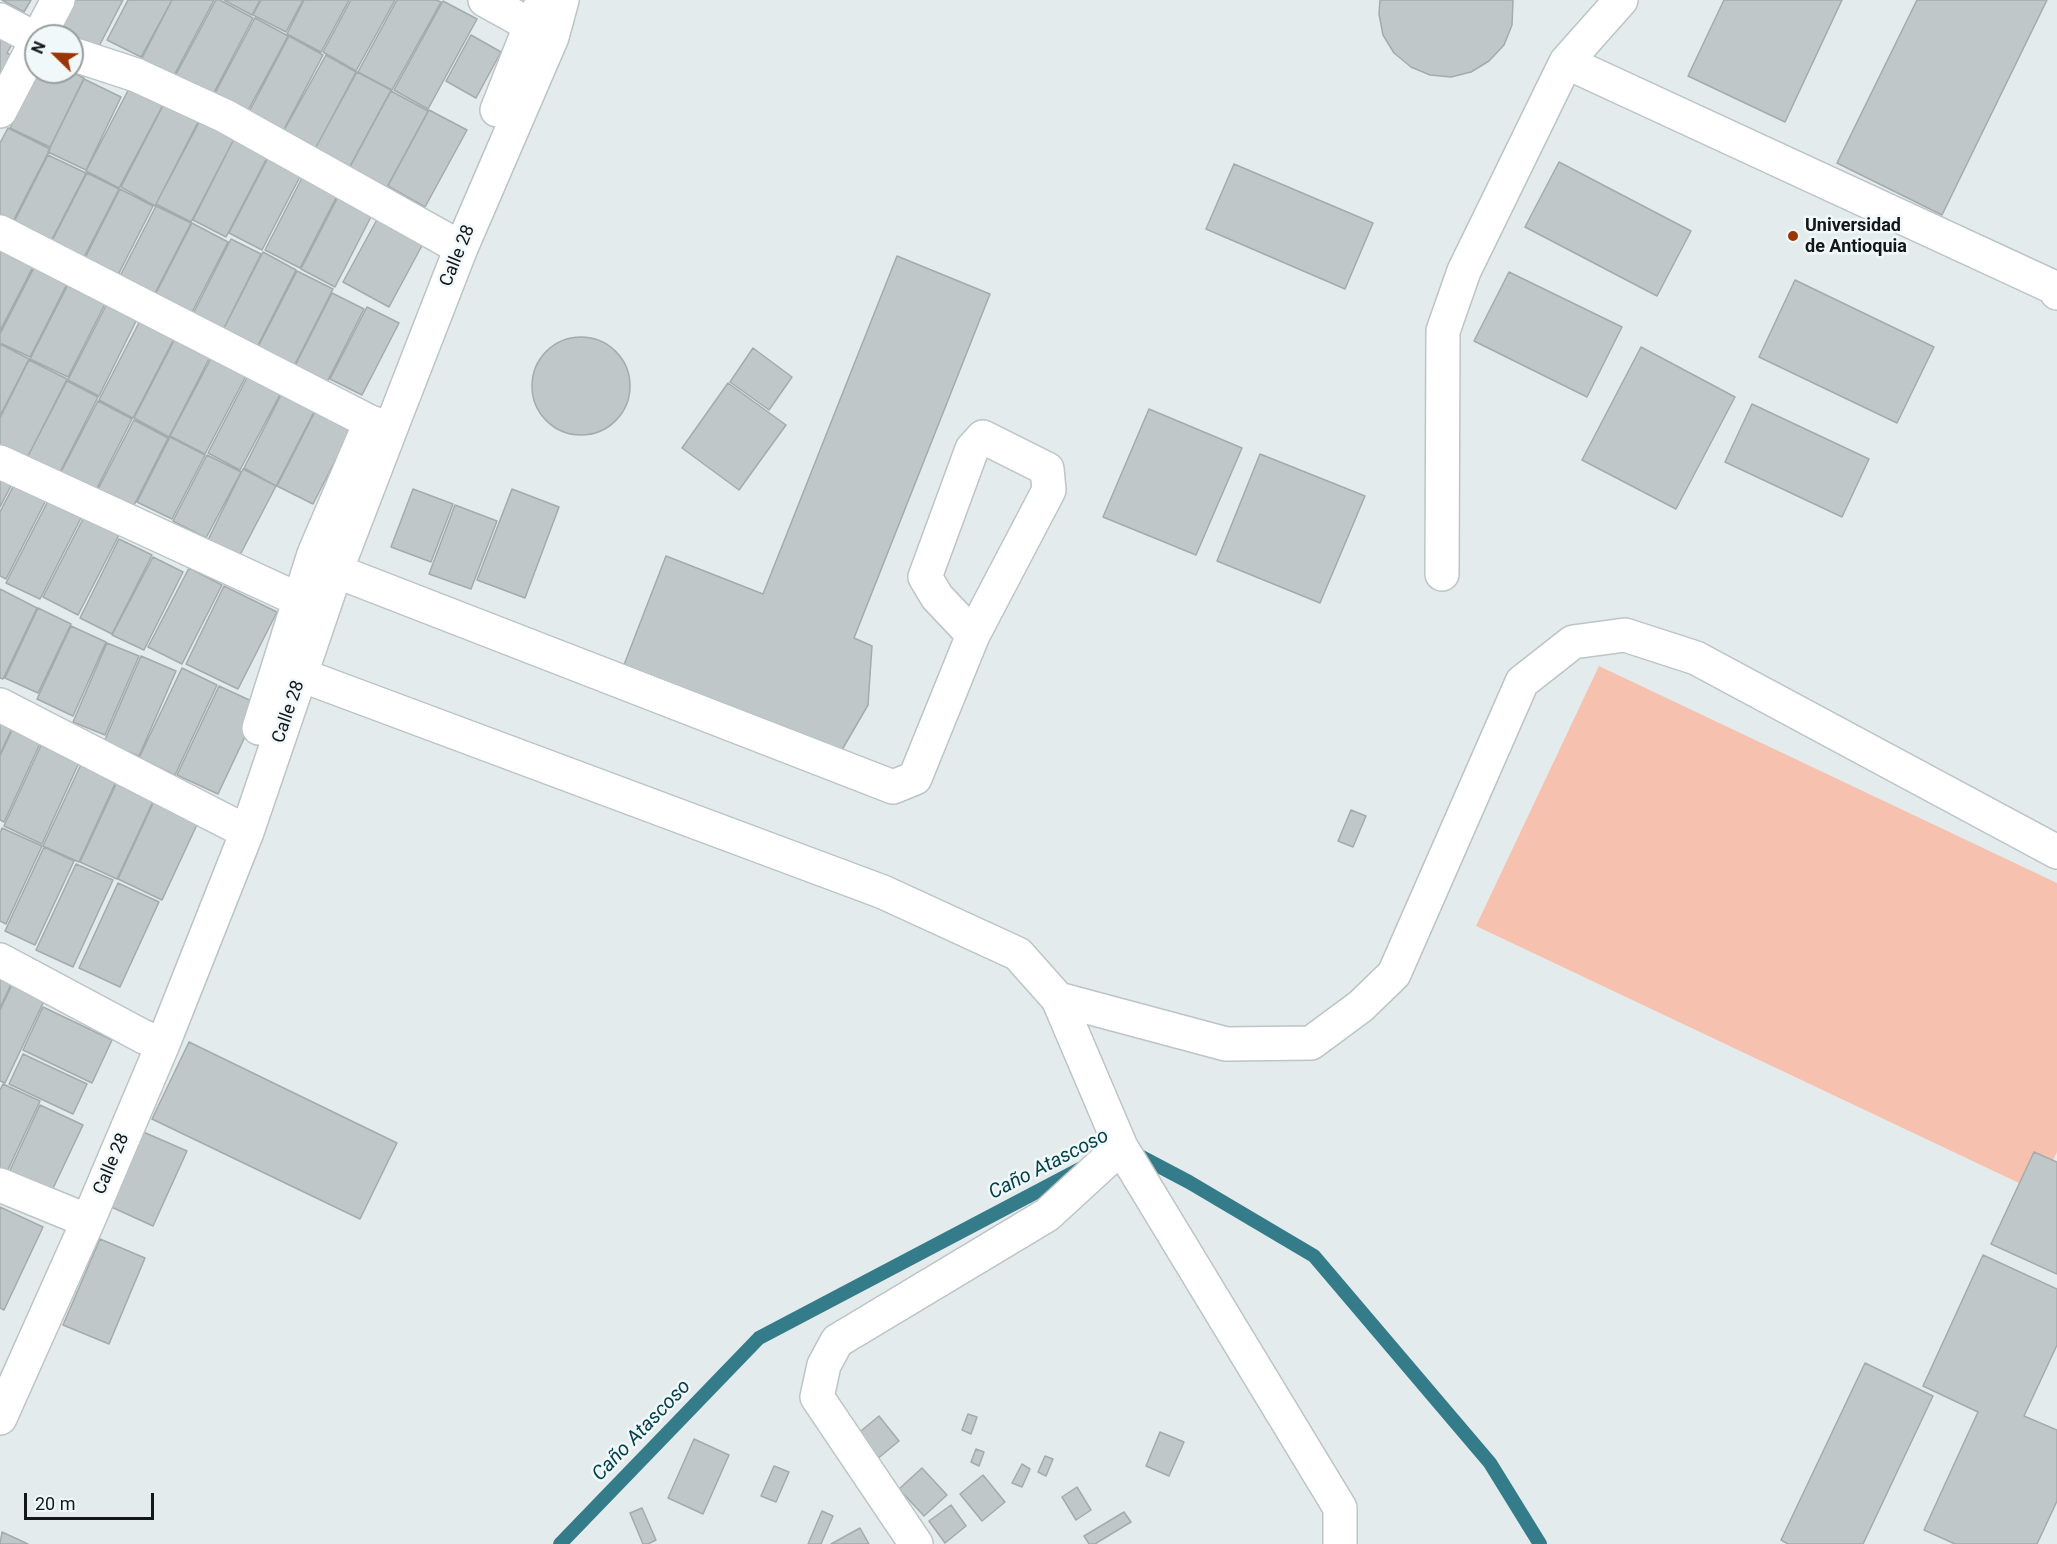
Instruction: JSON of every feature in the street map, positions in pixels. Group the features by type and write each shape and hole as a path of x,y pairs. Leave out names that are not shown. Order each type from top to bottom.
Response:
{"street":[{"path":"45,24 58,0"},
{"path":"485,0 542,20"},
{"name":"Calle 28","path":"237,827 272,692 311,605 325,562 542,20 562,0"},
{"path":"1442,574 1443,331 1464,271 1566,62 1621,0"},
{"path":"0,20 24,32"},
{"path":"84,58 136,75 225,116 453,243"},
{"path":"1566,62 2055,288 2057,293"},
{"path":"0,111 24,64"},
{"path":"0,232 380,425"},
{"path":"325,562 892,787 915,778 973,635 1049,490 1047,469 983,437 972,449 925,577 937,597 973,635"},
{"path":"0,462 311,605"},
{"name":"Calle 28","path":"2,1407 78,1217 153,1040 237,827 302,675 311,605"},
{"path":"1058,999 1226,1044 1311,1043 1361,1006 1394,974 1522,682 1573,642 1625,635 1696,658 2057,852"},
{"path":"302,675 883,892 1018,954 1058,999 1121,1147 1340,1508 1340,1544"},
{"path":"0,705 237,827"},
{"path":"0,960 153,1040"},
{"path":"916,1544 817,1397 824,1365 837,1341 1047,1215 1121,1147"},
{"path":"0,1185 78,1217"},
{"name":"Calle 28","path":"0,1366 78,1217"}],"shaded area":[{"path":"1599,666 2057,883 2057,1152 2038,1192 1476,926"}],"building":[{"path":"2,0 31,0 24,12"},
{"path":"72,0 123,0 95,54 84,49 84,24 60,24"},
{"path":"128,0 172,0 141,57 107,40"},
{"path":"172,0 214,0 172,79 140,62"},
{"path":"216,0 253,18 210,100 173,80"},
{"path":"224,0 260,0 252,15"},
{"path":"261,0 303,0 286,32 253,15"},
{"path":"304,0 349,0 321,52 287,34"},
{"path":"351,0 395,0 356,71 323,52"},
{"path":"397,0 441,2 392,90 358,72"},
{"path":"1380,0 1513,0 1512,25 1504,45 1489,61 1471,72 1451,77 1430,75 1411,67 1394,53 1383,35 1379,14"},
{"path":"1724,0 1842,0 1785,122 1688,76"},
{"path":"1917,0 2047,0 1942,215 1837,163"},
{"path":"443,1 477,19 428,109 394,90"},
{"path":"255,18 288,36 246,114 213,97"},
{"path":"471,35 501,52 476,98 446,81"},
{"path":"289,36 323,55 282,133 248,114"},
{"path":"0,38 12,44 7,53 17,58 0,83"},
{"path":"326,55 356,72 314,151 282,134"},
{"path":"357,72 391,90 349,168 315,149"},
{"path":"84,79 121,97 86,170 48,152 82,84 84,84"},
{"path":"133,81 166,99 119,188 86,171"},
{"path":"31,84 81,84 50,147 10,128"},
{"path":"391,91 428,111 387,187 350,167"},
{"path":"167,98 201,116 155,206 121,187"},
{"path":"429,110 467,130 425,207 388,186"},
{"path":"203,115 237,133 191,222 156,204"},
{"path":"8,128 50,149 9,229 0,225 0,143"},
{"path":"237,133 271,150 226,237 193,220"},
{"path":"272,150 305,167 262,250 229,233"},
{"path":"48,155 86,173 47,249 10,230"},
{"path":"1559,162 1691,231 1657,296 1525,227"},
{"path":"1234,164 1373,223 1345,289 1206,229"},
{"path":"306,170 341,188 300,268 265,250"},
{"path":"87,173 119,189 83,259 51,243"},
{"path":"120,189 153,206 117,277 84,260"},
{"path":"342,189 376,207 335,287 301,269"},
{"path":"156,206 191,223 154,295 119,278"},
{"path":"380,214 425,240 389,307 343,282"},
{"path":"192,223 228,242 190,316 154,297"},
{"path":"231,239 261,254 222,332 192,316"},
{"path":"0,249 38,257 0,331"},
{"path":"263,252 296,270 253,355 219,338"},
{"path":"897,256 990,294 854,638 872,646 868,705 839,755 622,670 666,556 763,594"},
{"path":"38,260 71,276 30,357 0,343 0,334"},
{"path":"297,271 333,289 290,374 254,355"},
{"path":"1509,272 1622,327 1587,397 1474,341"},
{"path":"72,277 109,296 68,377 30,359"},
{"path":"1795,280 1934,347 1897,423 1759,357"},
{"path":"332,293 364,309 327,382 295,366"},
{"path":"111,296 141,311 99,396 68,380"},
{"path":"367,307 399,323 362,395 330,379"},
{"path":"144,313 178,331 133,418 99,400"},
{"path":"177,335 212,353 169,437 134,418"},
{"path":"581,337 591,338 608,345 622,359 629,376 629,396 622,413 608,427 591,434 581,435 571,434 554,427 540,413 533,396 532,386 533,376 540,359 554,345 571,338"},
{"path":"0,344 29,359 0,416"},
{"path":"1641,347 1735,397 1676,509 1582,460"},
{"path":"753,348 792,377 769,410 730,382"},
{"path":"214,353 248,372 205,454 170,436"},
{"path":"29,360 67,379 24,464 0,452 0,418"},
{"path":"250,372 283,389 240,470 208,453"},
{"path":"67,381 98,397 59,474 27,458"},
{"path":"728,383 786,425 739,490 682,448"},
{"path":"284,389 317,406 276,486 244,468"},
{"path":"98,401 132,419 95,492 60,474"},
{"path":"1752,404 1869,459 1842,517 1725,462"},
{"path":"318,406 354,424 313,504 277,486"},
{"path":"1149,409 1242,448 1196,555 1103,517"},
{"path":"134,420 168,438 131,511 96,493"},
{"path":"170,437 205,455 172,519 137,502"},
{"path":"1260,454 1365,496 1320,603 1217,561"},
{"path":"207,455 241,472 206,538 173,521"},
{"path":"243,469 276,486 240,555 208,540"},
{"path":"0,473 14,480 0,507"},
{"path":"16,481 47,498 6,579 0,576 0,512"},
{"path":"413,489 453,504 431,562 391,547"},
{"path":"512,489 559,507 525,598 477,580"},
{"path":"49,499 82,516 40,599 6,583"},
{"path":"455,505 497,521 471,589 429,574"},
{"path":"84,517 119,535 78,615 43,597"},
{"path":"119,539 152,555 112,634 80,618"},
{"path":"153,557 183,572 144,650 112,635"},
{"path":"189,568 222,585 182,664 148,647"},
{"path":"224,586 277,612 238,689 186,664"},
{"path":"0,589 37,608 3,679 0,678"},
{"path":"38,608 71,624 38,693 5,678"},
{"path":"71,626 106,642 73,716 37,699"},
{"path":"107,643 139,656 105,735 73,722"},
{"path":"141,656 176,671 139,756 104,742"},
{"path":"182,668 217,685 175,775 139,758"},
{"path":"219,686 260,705 218,794 177,775"},
{"path":"0,718 14,724 0,754"},
{"path":"14,726 42,739 4,822 0,820 0,756"},
{"path":"44,739 82,756 42,844 4,826"},
{"path":"84,758 119,775 79,862 43,846"},
{"path":"118,780 155,797 117,879 80,862"},
{"path":"157,795 201,816 162,900 118,879"},
{"path":"1351,810 1366,816 1353,847 1338,841"},
{"path":"2,828 42,846 6,924 0,921 0,833"},
{"path":"44,847 74,861 35,945 5,931"},
{"path":"76,864 113,880 73,967 36,950"},
{"path":"118,883 159,902 120,987 79,968"},
{"path":"0,979 11,984 0,1008"},
{"path":"12,985 44,1001 5,1083 0,1081 0,1010"},
{"path":"43,1007 112,1040 92,1083 23,1050"},
{"path":"189,1042 397,1143 360,1219 152,1119"},
{"path":"23,1054 87,1084 73,1114 9,1084"},
{"path":"3,1084 40,1101 5,1176 0,1174 0,1090"},
{"path":"40,1105 83,1125 48,1199 6,1179"},
{"path":"141,1131 187,1151 153,1226 107,1205"},
{"path":"2034,1152 2057,1162 2057,1274 1991,1244"},
{"path":"0,1207 43,1227 4,1310 0,1308"},
{"path":"100,1239 145,1258 109,1344 63,1325"},
{"path":"1983,1255 2057,1289 2057,1345 2024,1416 2057,1430 2057,1501 2037,1544 1955,1544 1924,1530 1978,1412 1923,1386"},
{"path":"1865,1363 1933,1396 1863,1544 1788,1544 1781,1540"},
{"path":"968,1414 977,1417 971,1434 962,1430"},
{"path":"879,1416 899,1441 876,1460 856,1435"},
{"path":"1160,1432 1184,1442 1169,1476 1146,1466"},
{"path":"694,1439 729,1455 703,1514 668,1498"},
{"path":"976,1449 984,1452 979,1466 971,1462"},
{"path":"1045,1456 1053,1459 1046,1476 1038,1472"},
{"path":"1022,1464 1030,1469 1022,1487 1012,1483"},
{"path":"774,1466 789,1472 776,1502 761,1496"},
{"path":"922,1468 947,1495 924,1516 899,1489"},
{"path":"983,1475 1005,1502 982,1521 960,1494"},
{"path":"1077,1487 1091,1510 1076,1520 1062,1497"},
{"path":"951,1505 966,1526 945,1543 929,1521"},
{"path":"642,1508 656,1540 648,1544 643,1544 630,1513"},
{"path":"822,1511 833,1516 821,1544 808,1544"},
{"path":"1124,1512 1131,1522 1095,1544 1089,1544 1084,1536"},
{"path":"860,1528 869,1544 831,1544"},
{"path":"2,1532 28,1544 0,1544"}],"waterway":[{"name":"Caño Atascoso","path":"1134,1153 1189,1182 1314,1256 1490,1463 1540,1544"},
{"name":"Caño Atascoso","path":"560,1544 759,1338 1080,1169"}],"place":[{"name":"Universidad de Antioquia","path":"1793,236"}]}
